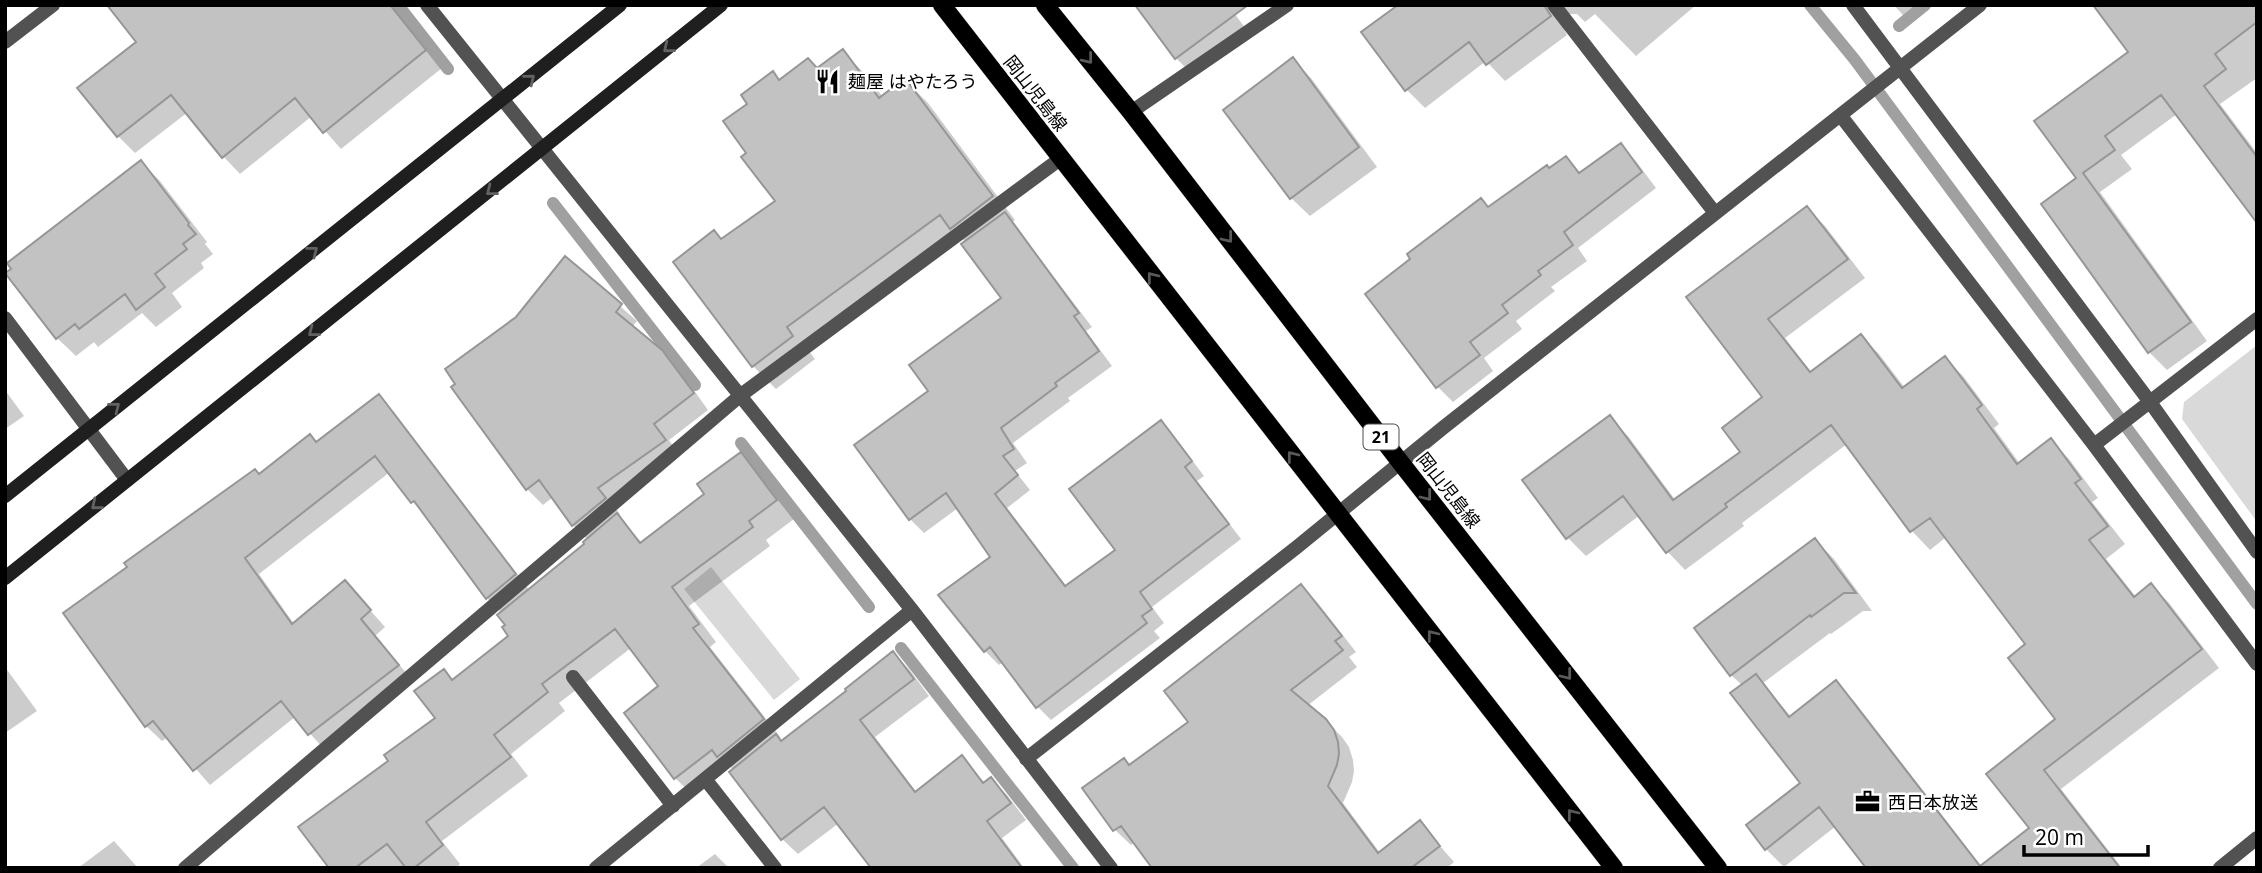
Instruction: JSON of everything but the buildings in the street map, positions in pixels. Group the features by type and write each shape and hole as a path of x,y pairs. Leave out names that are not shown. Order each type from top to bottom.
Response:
{"main road":[{"name":"岡山児島線","path":"942,5 1615,868"},
{"name":"岡山児島線","path":"1045,5 1718,868"}],"street":[{"path":"5,42 52,5"},
{"path":"427,5 912,610 1111,868"},
{"path":"5,496 620,5"},
{"path":"5,578 721,5"},
{"path":"1131,112 1287,5"},
{"path":"1553,5 1715,213"},
{"path":"1853,5 2150,402 2257,552"},
{"path":"1026,759 1980,5"},
{"path":"1842,116 2094,445 2257,664"},
{"path":"186,868 741,395 1060,159"},
{"path":"5,318 127,480"},
{"path":"2094,445 2257,319"},
{"path":"596,868 912,610"},
{"path":"573,677 673,806"},
{"path":"706,780 775,868"},
{"path":"2220,868 2257,838"}],"shaded area":[{"path":"2257,345 2257,522 2182,419 2184,402"},
{"path":"711,567 800,679 774,700 684,589"}],"waterway":[{"path":"398,5 448,69"},
{"path":"1810,5 1855,60 2257,604"},
{"path":"1899,26 1925,5"},
{"path":"553,203 695,385"},
{"path":"741,443 869,607"},
{"path":"901,648 1073,868"}],"place":[{"name":"麺屋 はやたろう","path":"828,81"},
{"name":"西日本放送","path":"1868,802"}]}
